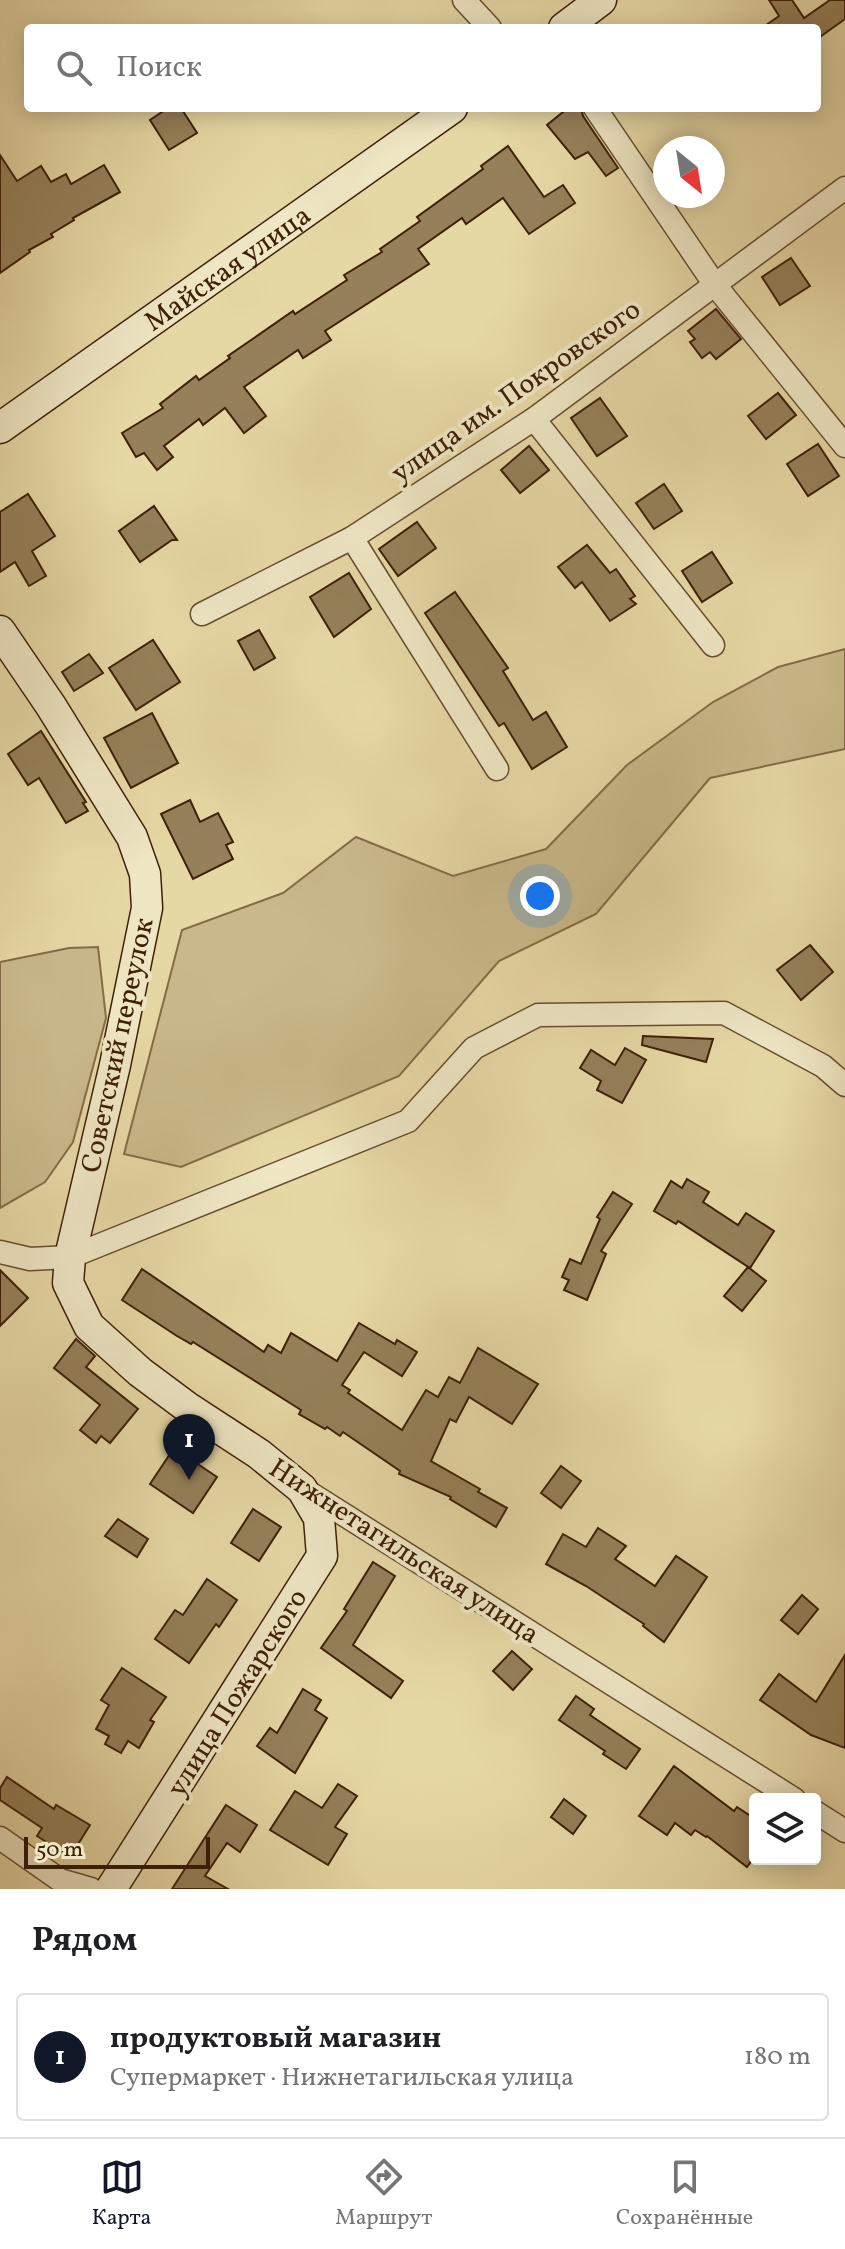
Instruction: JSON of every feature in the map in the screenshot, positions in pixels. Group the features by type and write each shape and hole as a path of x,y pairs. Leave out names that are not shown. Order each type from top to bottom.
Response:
{"street":[{"path":"464,0 486,24"},
{"path":"569,24 601,0"},
{"name":"Майская улица","path":"0,428 446,112"},
{"path":"598,112 718,288 845,446"},
{"name":"улица им. Покровского","path":"202,614 352,538 534,419 718,288 845,188"},
{"path":"534,419 713,645"},
{"path":"352,538 497,769"},
{"name":"Советский переулок","path":"0,631 51,706 132,837 145,874 147,908 115,1065 70,1257"},
{"path":"0,1252 30,1259 70,1257 408,1121 474,1048 538,1015 724,1013 823,1066 845,1085"},
{"name":"Нижнетагильская улица","path":"70,1257 68,1283 89,1326 140,1372 259,1454 302,1489 784,1793"},
{"name":"улица Пожарского","path":"111,1889 322,1556 319,1518 302,1489"},
{"path":"821,1816 845,1831"},
{"path":"0,1838 60,1880 91,1889"}],"shaded area":[{"path":"845,649 845,749 710,778 596,914 499,961 399,1076 181,1167 124,1154 182,930 283,893 356,837 453,876 546,849 627,765 713,702 778,667"},
{"path":"98,947 106,1018 73,1142 45,1182 0,1208 0,962 69,948"}],"building":[{"path":"769,0 792,0 804,18 830,0 845,0 845,19 821,36 821,24 768,24 779,16"},
{"path":"162,112 184,112 197,133 169,150 150,120"},
{"path":"563,112 582,112 618,168 606,176 588,152 575,159 547,125"},
{"path":"508,146 544,197 563,185 575,203 529,234 503,198 466,224 462,218 418,249 429,264 325,331 331,340 303,358 298,350 244,387 266,416 244,433 225,408 203,425 199,419 164,446 173,457 157,470 144,453 136,457 122,433 163,408 160,404 196,376 199,380 293,311 295,314 347,280 344,275 382,252 380,249 420,221 417,217 483,169 481,166"},
{"path":"0,155 17,181 41,166 51,182 66,174 71,184 104,165 120,192 73,218 51,234 53,237 29,250 0,273"},
{"path":"791,258 810,286 780,305 762,277"},
{"path":"716,309 741,339 716,359 710,352 702,358 690,342 695,339 688,331"},
{"path":"778,393 796,415 766,439 748,416"},
{"path":"600,398 627,436 597,456 571,418"},
{"path":"818,444 839,476 808,496 787,464"},
{"path":"529,446 549,470 520,493 501,470"},
{"path":"664,484 682,511 654,529 636,503"},
{"path":"28,494 55,536 32,551 46,576 29,586 15,562 0,572 0,512"},
{"path":"154,506 177,540 172,540 140,562 119,531"},
{"path":"417,522 436,548 398,576 379,549"},
{"path":"587,545 610,573 616,569 635,596 630,599 636,604 610,621 582,582 575,588 558,567"},
{"path":"712,552 732,583 702,602 682,571"},
{"path":"349,573 371,609 334,637 310,597"},
{"path":"455,592 508,668 503,671 533,720 546,712 567,747 532,769 504,723 499,726 425,613"},
{"path":"259,630 275,658 254,670 238,641"},
{"path":"153,640 180,682 136,710 109,668"},
{"path":"89,654 103,673 74,691 62,672"},
{"path":"152,713 178,763 131,788 104,738"},
{"path":"41,731 86,802 83,803 88,811 66,823 39,778 28,785 8,754"},
{"path":"190,800 200,822 218,813 233,842 226,845 233,859 193,879 161,814"},
{"path":"810,945 833,972 801,1000 777,970"},
{"path":"643,1036 713,1039 706,1062 642,1045"},
{"path":"625,1048 646,1060 622,1103 597,1090 601,1081 580,1068 591,1050 615,1065"},
{"path":"687,1179 709,1192 703,1202 738,1225 746,1213 774,1231 750,1268 678,1221 676,1224 654,1211 671,1181 682,1188"},
{"path":"613,1192 632,1204 601,1251 606,1254 587,1300 564,1290 569,1280 562,1277 570,1259 581,1264 600,1219 597,1217"},
{"path":"748,1267 766,1281 742,1311 724,1296"},
{"path":"142,1269 264,1352 268,1345 281,1353 291,1333 337,1361 359,1323 395,1344 397,1340 417,1352 402,1376 364,1352 342,1385 350,1390 348,1393 402,1430 426,1390 438,1397 449,1377 460,1383 478,1348 538,1384 512,1424 469,1397 456,1422 450,1419 431,1461 507,1508 496,1527 451,1497 399,1474 400,1471 343,1432 340,1436 299,1414 301,1410 122,1300"},
{"path":"0,1270 28,1298 0,1326"},
{"path":"76,1339 95,1356 86,1367 138,1409 110,1443 101,1436 96,1443 80,1430 100,1405 54,1368"},
{"path":"174,1448 217,1477 193,1513 150,1484"},
{"path":"561,1466 581,1481 561,1508 541,1493"},
{"path":"253,1509 281,1527 259,1561 231,1543"},
{"path":"118,1519 148,1539 137,1557 105,1536"},
{"path":"598,1528 626,1546 615,1559 655,1586 676,1556 707,1577 664,1642 644,1624 546,1564 563,1534 586,1547"},
{"path":"373,1562 395,1576 353,1645 403,1681 391,1698 321,1648 347,1611 344,1609"},
{"path":"207,1579 237,1600 189,1663 155,1639 175,1610 183,1615"},
{"path":"802,1595 818,1609 798,1634 781,1620"},
{"path":"512,1651 532,1669 513,1690 493,1671"},
{"path":"845,1655 845,1748 811,1735 760,1700 779,1674 816,1702"},
{"path":"122,1668 166,1697 150,1720 154,1722 139,1748 128,1741 121,1753 105,1744 109,1736 96,1729 109,1705 101,1700"},
{"path":"303,1689 321,1700 315,1710 327,1718 295,1773 257,1746 270,1728 277,1733"},
{"path":"576,1696 594,1709 590,1715 640,1749 626,1769 559,1720"},
{"path":"674,1766 734,1811 737,1807 749,1815 749,1864 747,1867 695,1830 691,1835 675,1823 667,1835 639,1816"},
{"path":"7,1777 54,1809 56,1805 90,1825 70,1857 37,1836 42,1828 0,1800 0,1788"},
{"path":"338,1784 357,1796 335,1827 347,1834 328,1865 270,1830 295,1791 322,1808"},
{"path":"564,1799 586,1816 573,1834 551,1817"},
{"path":"226,1805 257,1825 240,1852 227,1843 205,1876 228,1889 172,1889"}],"place":[{"name":"продуктовый магазин","path":"189,1480"}]}
